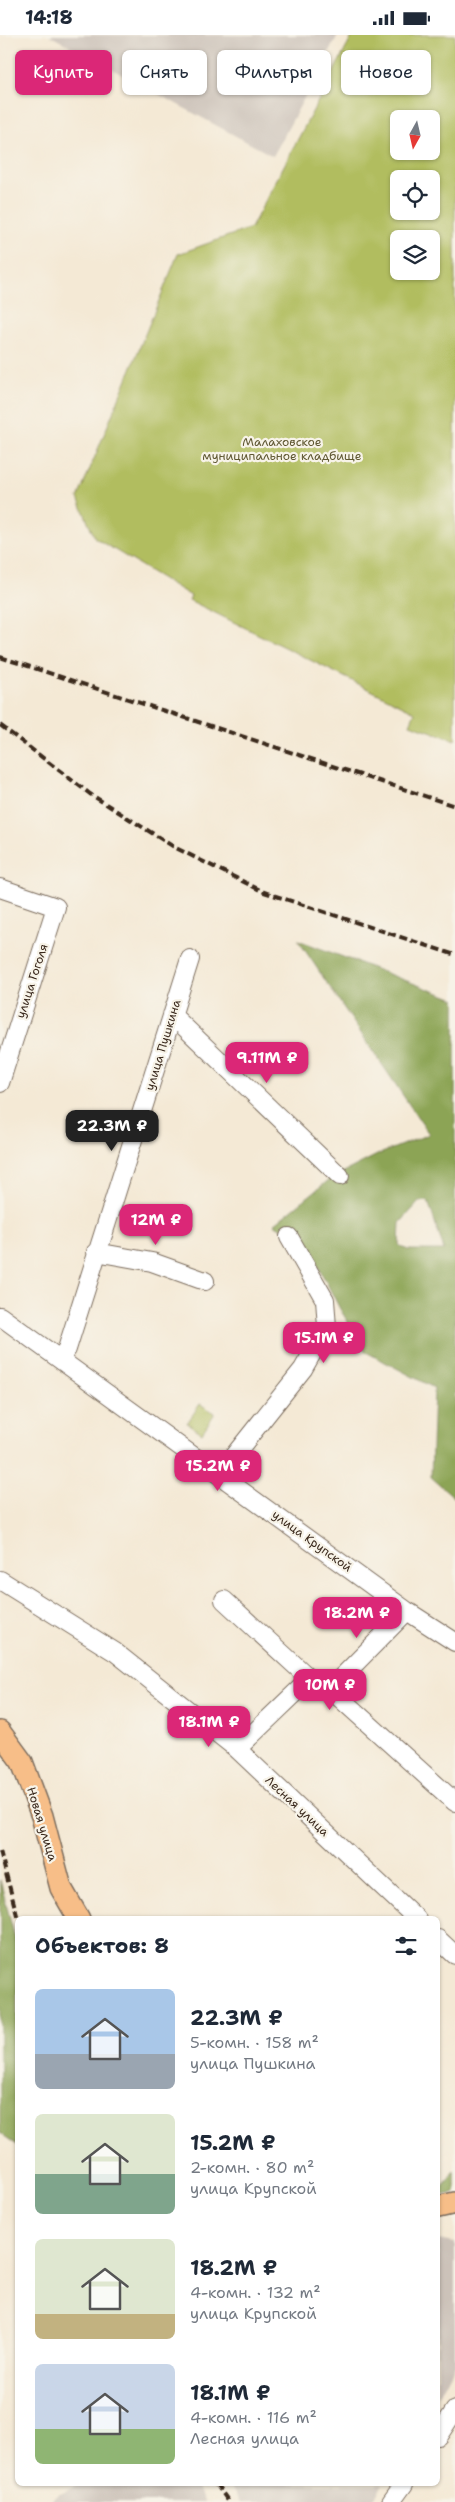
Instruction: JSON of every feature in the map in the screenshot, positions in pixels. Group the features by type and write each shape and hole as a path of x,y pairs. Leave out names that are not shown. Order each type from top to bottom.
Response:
{"main road":[{"name":"Новая улица","path":"0,1732 22,1762 42,1816 61,1889 77,1916"},
{"path":"440,2207 455,2203"}],"street":[{"name":"улица Гоголя","path":"0,888 56,907 0,1083"},
{"name":"улица Пушкина","path":"60,1358 67,1349 96,1252 190,959"},
{"path":"172,1015 340,1176"},
{"path":"220,1473 303,1369 327,1327 325,1300 289,1237"},
{"path":"96,1252 152,1261 205,1281"},
{"name":"улица Крупской","path":"0,1316 60,1358 135,1416 220,1473 407,1611 455,1641"},
{"name":"Лесная улица","path":"0,1579 115,1652 237,1749 414,1916"},
{"path":"224,1600 310,1679 330,1689 455,1802"},
{"path":"330,1689 407,1611"},
{"path":"237,1749 310,1679"},
{"path":"440,1941 455,1955"},
{"path":"440,2433 455,2410"},
{"path":"390,2502 402,2486"}],"shaded area":[{"path":"49,35 338,35 330,50 217,50 217,95 306,95 273,156 160,95 207,95 207,50 122,50 122,74 112,69 112,50 77,50"},
{"path":"440,2240 455,2243 455,2365 440,2393"},
{"path":"77,2486 195,2486 206,2502 50,2502 56,2496"},
{"path":"230,2486 382,2486 371,2502 241,2502"}],"green space":[{"name":"Малаховское муниципальное кладбище","path":"353,35 455,35 455,740 410,724 415,712 189,600 191,596 95,538 78,498 178,254 251,228 321,95 331,95 331,77 341,58 341,95 431,95 431,50 345,50"},
{"path":"298,940 455,999 455,1498 431,1477 434,1388 366,1352 340,1309 300,1231 282,1229 274,1224 330,1179 377,1155 429,1134","holes":["428,1201 444,1250 408,1250 399,1245 400,1223 419,1202"]},
{"path":"200,1404 215,1413 202,1433 187,1423"},
{"path":"0,1880 15,1938 15,2144 0,2133"},
{"path":"455,2171 455,2193 440,2196 440,2190"}],"railway":[{"path":"0,657 455,806"},
{"path":"0,725 90,794 174,847 264,892 455,955"},
{"path":"0,1851 17,1916"},
{"path":"217,2486 229,2502"}]}
